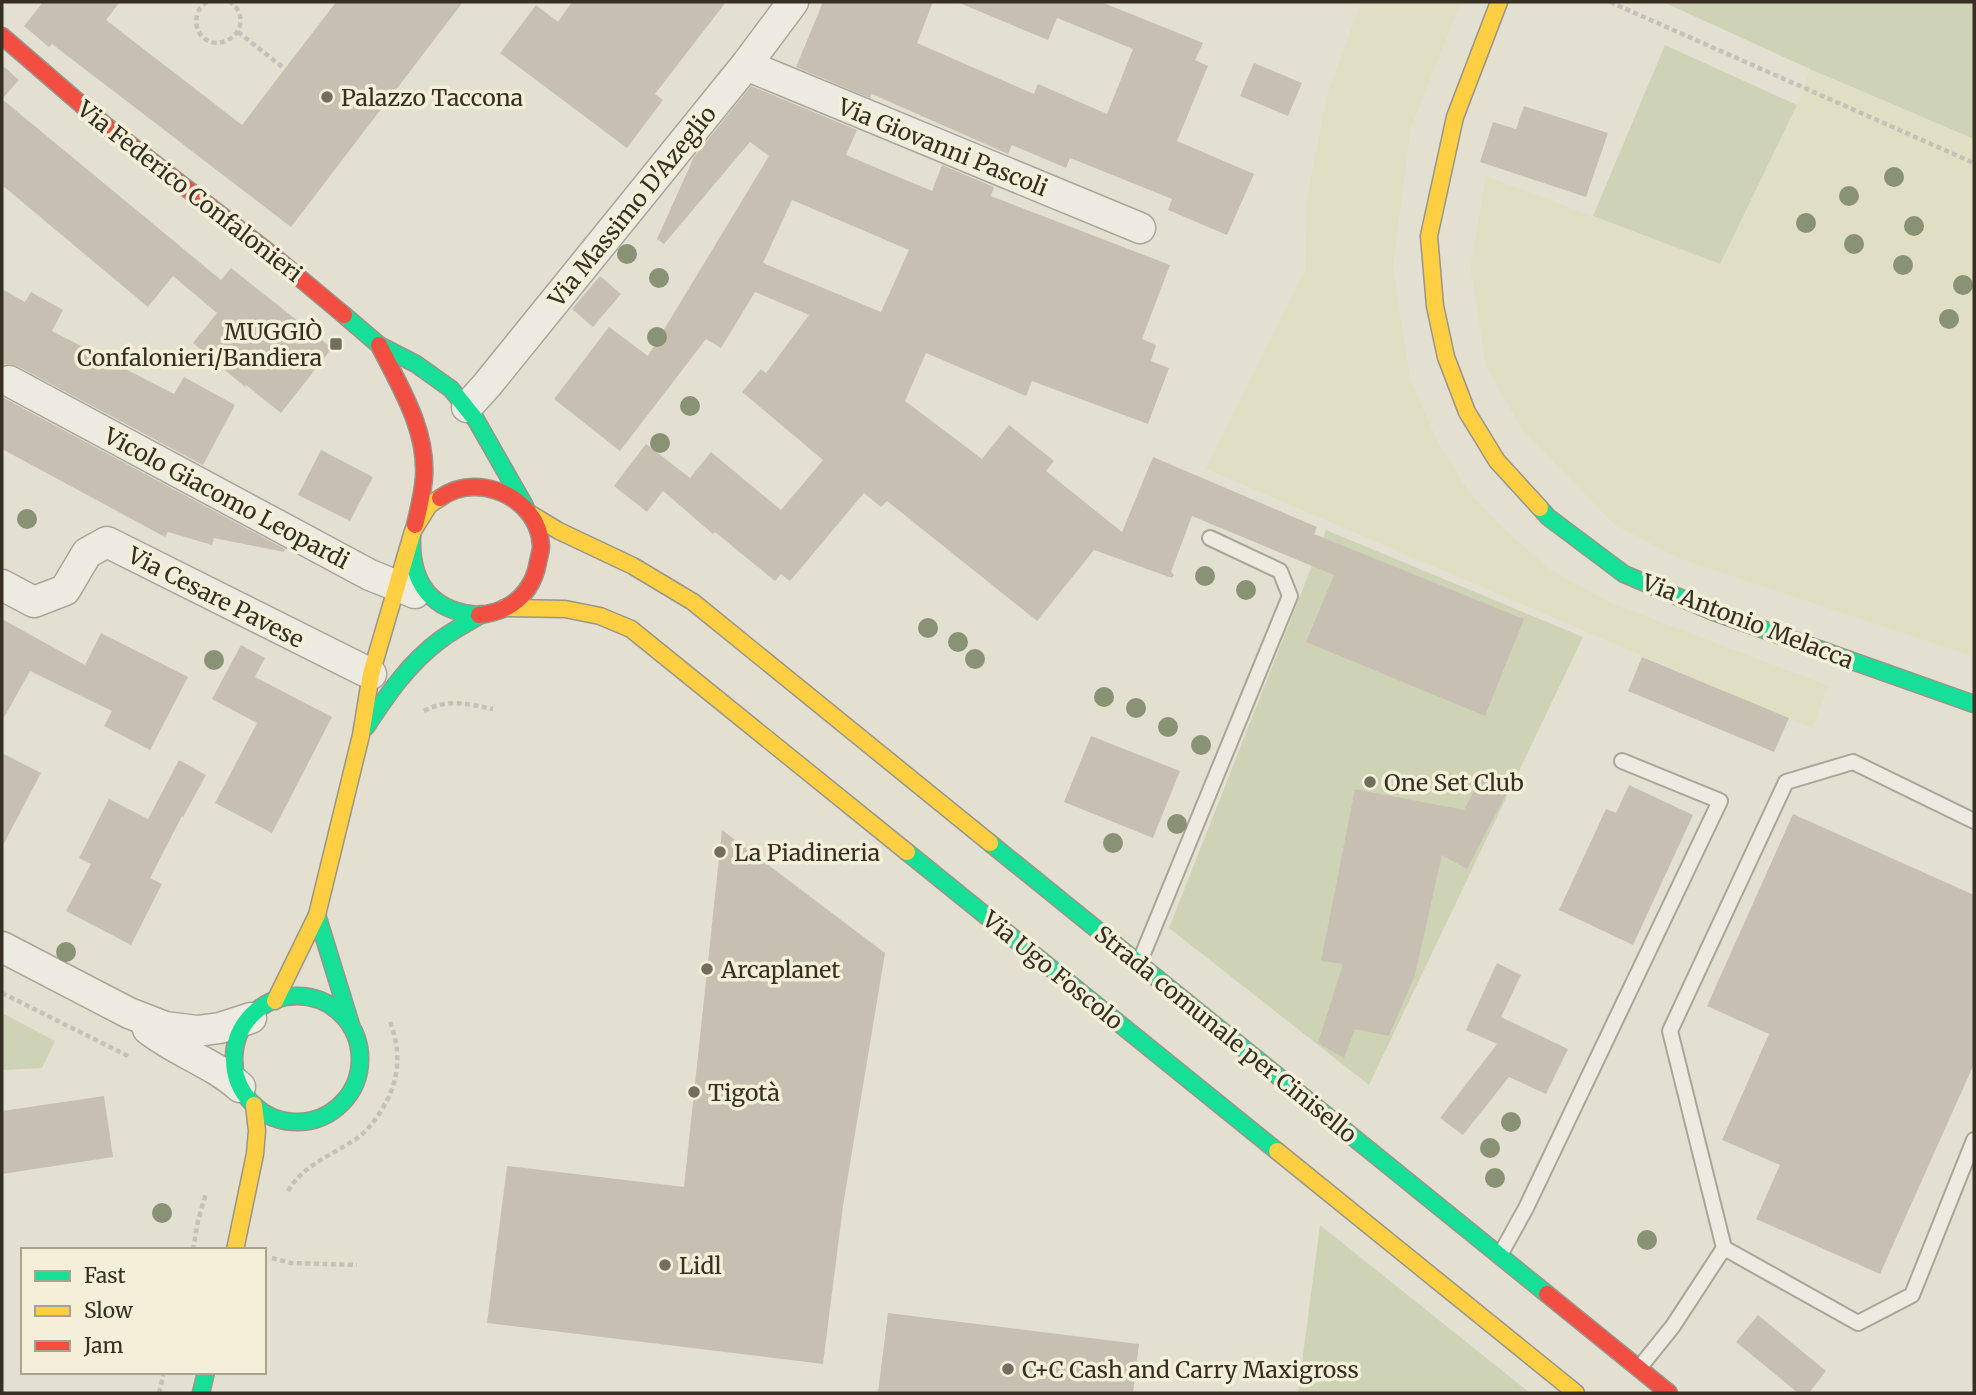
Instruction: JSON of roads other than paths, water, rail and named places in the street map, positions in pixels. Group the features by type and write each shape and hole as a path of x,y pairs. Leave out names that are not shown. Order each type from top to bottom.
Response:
{"street":[{"name":"Via Massimo D'Azeglio","path":"467,407 746,65 793,2"},
{"name":"Via Antonio Melacca","path":"1499,2 1455,117 1429,236 1435,306 1446,357 1467,412 1497,461 1548,517 1623,573 1714,612 1974,704"},
{"name":"Via Federico Confalonieri","path":"2,36 105,125 271,254 379,345 407,359 451,389 467,407 528,511"},
{"name":"Via Giovanni Pascoli","path":"746,65 1140,228"},
{"name":"Via Federico Confalonieri","path":"379,345 409,406 422,442 424,472 413,534"},
{"name":"Vicolo Giacomo Leopardi","path":"9,381 370,575 448,609"},
{"path":"275,1000 317,915 361,735 371,674 413,534 423,512 446,492 466,486 481,485 501,490 511,495 528,511 535,522 539,537 539,564 530,585 519,598 504,608 482,614 464,614 448,609 429,595 419,581 412,559 413,534"},
{"name":"Strada comunale per Cinisello","path":"528,511 556,531 653,576 693,602 1669,1393"},
{"name":"Via Cesare Pavese","path":"2,585 34,602 65,590 88,554 107,542 371,674"},
{"name":"Via Ugo Foscolo","path":"504,608 565,609 600,616 631,629 1576,1393"},
{"path":"361,735 383,702 412,667 441,639 482,614"},
{"path":"129,1013 164,1042 216,1069 263,1113 284,1121 307,1122 327,1114 344,1101 355,1082 359,1061 356,1040 317,915"},
{"path":"2,947 129,1013 165,1027 197,1031 220,1028 250,1018"},
{"path":"235,1248 243,1217 257,1131 247,1096 234,1066 236,1044 256,1012 275,1000 295,995 317,999 336,1009 351,1026"},
{"path":"292,1139 307,1122"},
{"path":"243,1217 269,1167"},
{"path":"201,1393 206,1374"}],"lane":[{"path":"1139,963 1290,596 1280,571 1210,538"},
{"path":"1500,1256 1526,1208 1720,801 1622,761"},
{"path":"1974,821 1853,762 1786,782 1670,1031 1724,1248 1858,1323 1912,1295 1974,1140"},
{"path":"1639,1369 1673,1326 1724,1248"}],"place":[{"name":"Palazzo Taccona","path":"327,97"},
{"name":"MUGGIÒ Confalonieri/Bandiera","path":"336,344"},
{"name":"One Set Club","path":"1370,782"},
{"name":"La Piadineria","path":"720,852"},
{"name":"Arcaplanet","path":"707,969"},
{"name":"Tigotà","path":"694,1092"},
{"name":"Lidl","path":"665,1265"},
{"name":"C+C Cash and Carry Maxigross","path":"1008,1369"}]}
